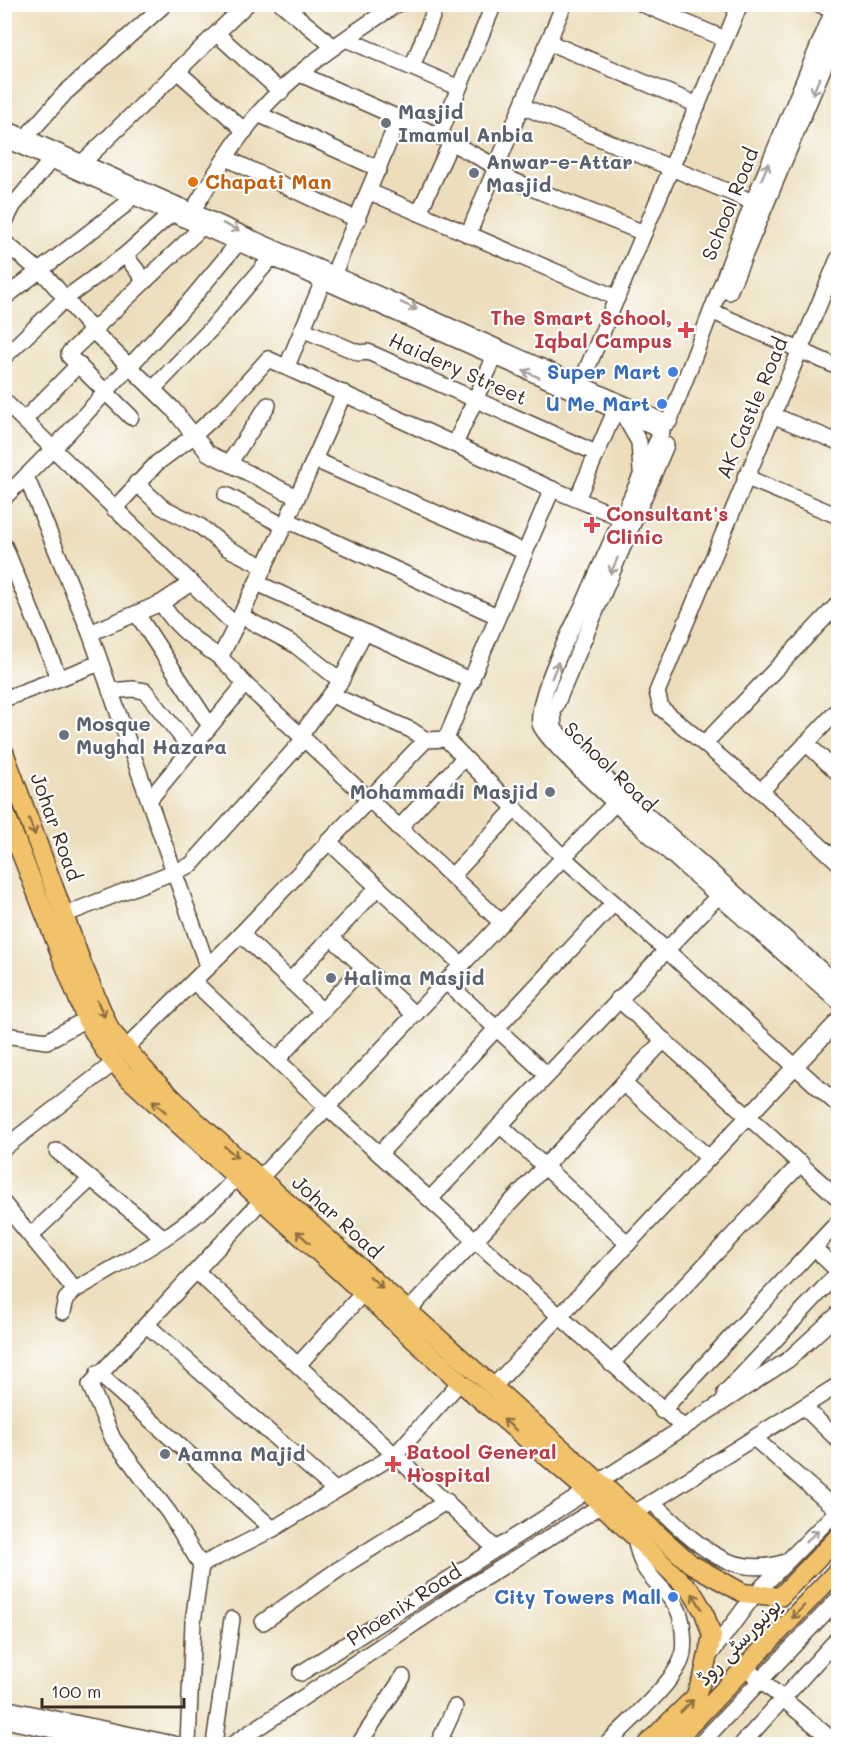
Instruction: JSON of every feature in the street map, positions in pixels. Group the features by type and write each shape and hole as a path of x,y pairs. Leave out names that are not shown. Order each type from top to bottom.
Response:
{"main road":[{"name":"Johar Road","path":"4,752 64,915 120,1056 195,1120 493,1387 593,1487 692,1592 704,1612 711,1636 709,1656"},
{"name":"Johar Road","path":"5,815 86,1019 237,1177 460,1382 593,1487 602,1505 630,1526 743,1593 780,1597"},
{"name":"یونیورسٹی روڈ","path":"780,1597 838,1537"},
{"name":"یونیورسٹی روڈ","path":"672,1744 838,1570"},
{"name":"یونیورسٹی روڈ","path":"647,1744 695,1697 709,1656"}],"street":[{"path":"26,137 65,93 165,4"},
{"path":"83,162 247,4"},
{"path":"282,4 340,43 412,67 459,88"},
{"path":"412,67 437,4"},
{"path":"419,213 445,139 459,88 494,4"},
{"path":"468,234 564,4"},
{"path":"642,4 725,39"},
{"path":"581,383 740,4"},
{"path":"819,4 835,8"},
{"path":"193,210 226,158 258,114 300,74 395,5"},
{"name":"School Road","path":"835,8 753,202 743,243 720,315 668,427 641,474 639,494 622,518 541,704 539,726 550,742 581,764 838,985"},
{"path":"217,33 281,92"},
{"name":"School Road","path":"838,33 743,243 639,494 553,712 554,729 615,803 838,1001"},
{"path":"548,42 698,105"},
{"path":"177,71 245,131"},
{"path":"300,74 445,139 495,170 644,233"},
{"path":"522,106 671,170 753,202"},
{"path":"258,114 380,169"},
{"path":"287,366 302,329 358,220 399,118"},
{"path":"4,128 83,162 171,214 271,258 328,277 581,383 668,427"},
{"path":"4,140 135,192 193,210 494,358 619,413 668,427"},
{"path":"226,158 358,220"},
{"path":"4,224 13,206 51,160"},
{"path":"4,298 125,205 135,192"},
{"path":"370,192 616,298"},
{"path":"4,357 66,298 125,255 171,214"},
{"path":"131,417 69,356 69,353 202,227"},
{"path":"4,242 38,270 66,298 92,330 171,408 192,437 208,453 297,496"},
{"path":"4,498 54,448 189,302 238,243"},
{"path":"125,255 145,281"},
{"path":"153,389 211,329 271,258"},
{"name":"AK Castle Road","path":"705,743 661,708 657,692 659,682 799,350 832,289 838,259"},
{"path":"720,315 838,368"},
{"name":"Haidery Street","path":"302,329 359,353 368,352 596,453"},
{"path":"455,444 494,358"},
{"path":"114,509 157,463 192,437 225,407 268,359 552,489 622,518"},
{"path":"25,419 79,364"},
{"path":"220,658 258,583 344,393"},
{"path":"4,400 191,583 238,621 295,645 340,681"},
{"path":"230,462 268,405"},
{"path":"577,499 596,453 619,413"},
{"path":"619,413 639,442 641,474"},
{"path":"772,415 838,442"},
{"path":"315,460 523,551"},
{"path":"26,476 90,633 208,968"},
{"path":"745,477 838,516"},
{"path":"136,483 162,507 200,526 227,548 265,567"},
{"path":"446,739 472,681 523,551 552,489"},
{"path":"226,495 497,616"},
{"path":"4,545 59,678"},
{"path":"90,633 161,603 191,583"},
{"path":"258,583 472,681"},
{"path":"161,603 174,624 220,658 245,684 502,923"},
{"path":"838,604 705,743 838,862"},
{"path":"137,614 210,726"},
{"path":"64,915 191,865 302,737 332,695 364,632"},
{"path":"4,699 100,663"},
{"path":"149,800 245,684"},
{"path":"110,691 134,688 145,691 191,749"},
{"path":"332,695 411,730 426,741"},
{"path":"761,791 838,710"},
{"path":"4,1148 120,1056 208,968 426,741 446,739"},
{"path":"446,739 564,858 838,1105"},
{"path":"806,743 838,773"},
{"path":"399,828 464,758"},
{"path":"260,1178 615,803"},
{"path":"452,876 515,809"},
{"path":"328,842 462,965"},
{"path":"290,981 378,887"},
{"path":"430,1199 719,895"},
{"path":"380,1153 614,903"},
{"path":"240,934 322,1011"},
{"path":"331,937 415,1015"},
{"path":"277,1060 363,967"},
{"path":"194,982 328,1108 684,1428"},
{"path":"446,982 547,1075"},
{"path":"618,999 838,1198"},
{"path":"4,1035 47,1041 86,1019"},
{"path":"493,1387 838,1021"},
{"path":"408,1311 663,1040"},
{"path":"623,1083 709,1158"},
{"path":"500,1125 628,1244"},
{"path":"57,1151 164,1238"},
{"path":"611,1364 801,1163"},
{"path":"63,1312 66,1299 75,1290 164,1238 216,1202 237,1177"},
{"path":"31,1235 91,1179"},
{"path":"188,1744 193,1622 201,1565 169,1513 113,1440 90,1389 98,1373 148,1326 262,1200"},
{"path":"4,1204 75,1290"},
{"path":"662,1410 838,1222"},
{"path":"711,1408 838,1272 814,1248"},
{"path":"197,1272 447,1501 496,1549"},
{"path":"298,1365 364,1292"},
{"path":"302,1673 788,1360 838,1314"},
{"path":"148,1326 335,1490"},
{"path":"98,1373 273,1529"},
{"path":"201,1565 273,1529 396,1454 460,1382"},
{"path":"607,1744 672,1676 682,1659 682,1617 674,1603 640,1563 630,1526 652,1502 838,1385"},
{"path":"804,1407 838,1440"},
{"path":"709,1656 755,1594 838,1511 754,1438"},
{"path":"264,1622 339,1569 447,1501"},
{"path":"652,1502 710,1554 754,1566 772,1566 785,1562"},
{"name":"Phoenix Road","path":"233,1744 455,1597 602,1505"},
{"path":"700,1744 838,1599"},
{"path":"214,1744 232,1619"},
{"path":"742,1744 838,1638"},
{"path":"745,1668 835,1741"},
{"path":"359,1744 403,1677"},
{"path":"438,1744 455,1707"},
{"path":"4,1708 174,1744"},
{"path":"4,1720 120,1744"}],"place":[{"name":"Masjid Imamul Anbia","path":"386,123"},
{"name":"Anwar-e-Attar Masjid","path":"474,173"},
{"name":"Chapati Man","path":"193,182"},
{"name":"The Smart School, Iqbal Campus","path":"686,330"},
{"name":"Super Mart","path":"673,372"},
{"name":"U Me Mart","path":"662,404"},
{"name":"Consultant's Clinic","path":"592,525"},
{"name":"Mosque Mughal Hazara","path":"64,735"},
{"name":"Mohammadi Masjid","path":"550,792"},
{"name":"Halima Masjid","path":"331,978"},
{"name":"Aamna Majid","path":"165,1454"},
{"name":"Batool General Hospital","path":"393,1464"},
{"name":"City Towers Mall","path":"673,1597"}]}
